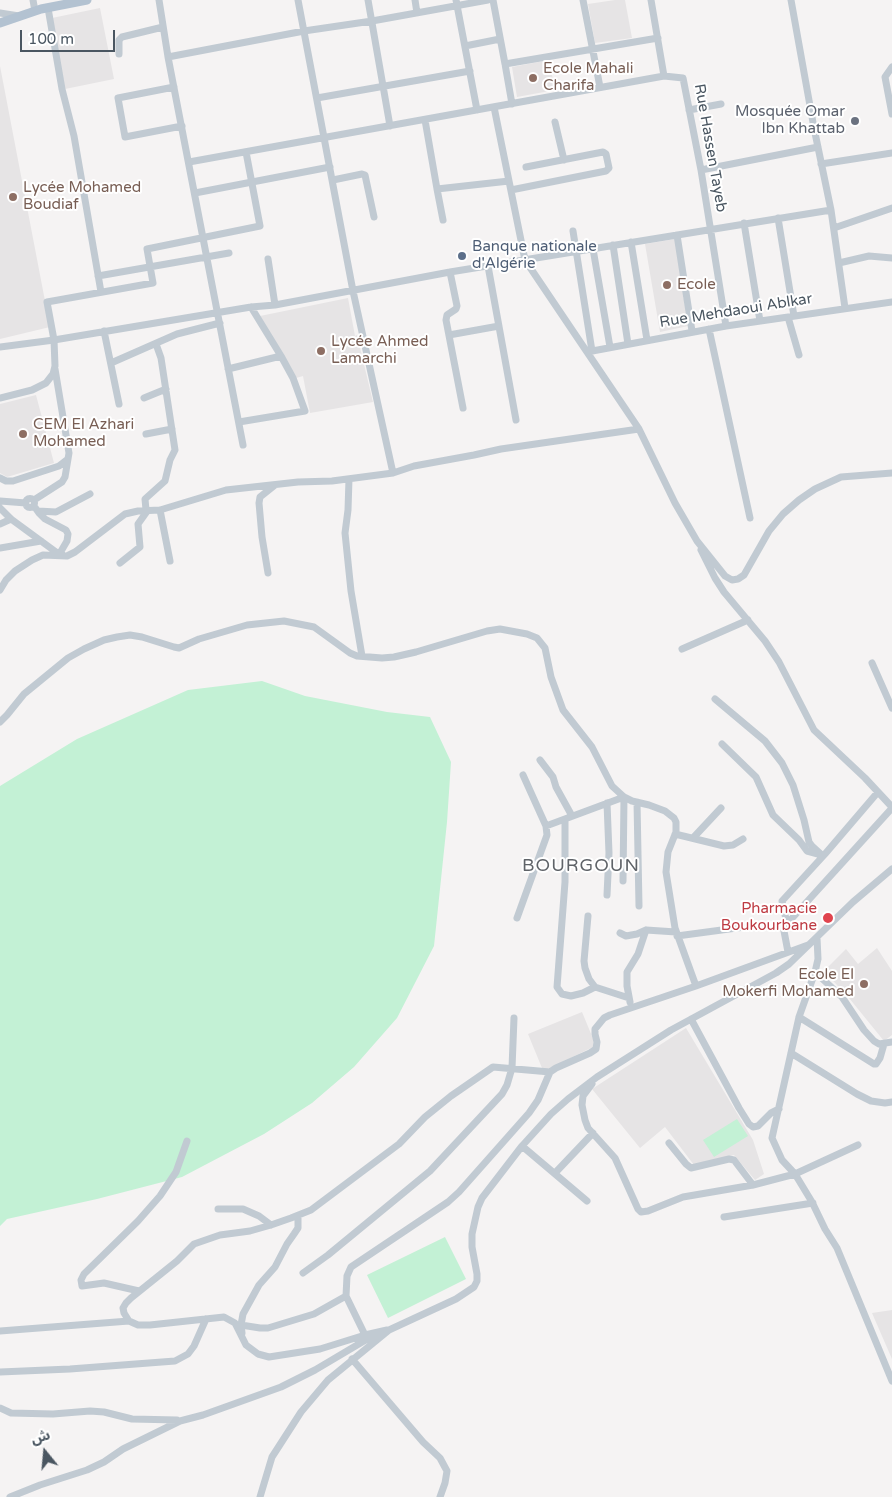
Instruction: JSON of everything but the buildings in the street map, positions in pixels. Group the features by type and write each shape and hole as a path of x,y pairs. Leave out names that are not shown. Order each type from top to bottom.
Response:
{"main road":[{"path":"0,23 35,11 87,0"}],"street":[{"path":"32,0 35,11"},
{"path":"158,0 243,445"},
{"path":"298,0 354,290 394,473"},
{"path":"368,0 390,126"},
{"path":"415,0 417,13"},
{"path":"168,57 304,31 417,13 457,3 488,0"},
{"path":"493,0 512,104"},
{"path":"583,0 600,87"},
{"path":"189,162 664,76 651,0"},
{"path":"791,0 831,210 845,308"},
{"path":"457,3 477,110"},
{"path":"48,8 62,89 74,136 100,292"},
{"path":"0,13 20,16"},
{"path":"119,54 118,40 122,37 163,26"},
{"path":"505,64 658,38"},
{"path":"465,46 500,39"},
{"path":"892,67 885,77 892,114"},
{"path":"318,98 470,71"},
{"name":"Rue Hassen Tayeb","path":"664,76 683,78 701,170 726,326"},
{"path":"174,87 118,98 125,137 182,126"},
{"path":"689,110 722,104"},
{"path":"494,107 525,260 590,351 639,429 675,503 697,541 715,578 724,592 765,640 814,730 892,808 787,924 784,931 788,952"},
{"path":"425,120 443,220"},
{"path":"555,122 564,160"},
{"path":"701,170 818,147"},
{"path":"33,505 62,482 65,476 69,453 47,302 153,283 147,249 260,226 246,152"},
{"path":"511,190 606,171 609,168 606,154 603,152 526,167"},
{"path":"822,164 892,153"},
{"path":"195,193 330,167"},
{"path":"332,180 365,175 374,218"},
{"path":"437,189 509,181"},
{"path":"834,228 892,208"},
{"path":"0,346 54,340 218,312 275,305 450,272 831,210"},
{"path":"778,218 791,316 799,355"},
{"path":"744,223 760,321"},
{"path":"573,231 590,351"},
{"path":"677,235 692,331"},
{"path":"631,242 647,340"},
{"path":"613,245 628,344"},
{"path":"593,249 610,347"},
{"path":"98,276 230,253"},
{"path":"839,264 869,256 892,258"},
{"path":"268,259 275,305"},
{"path":"488,266 516,420"},
{"path":"450,272 457,306 446,317 463,408"},
{"name":"Rue Mehdaoui Ablkar","path":"590,351 709,328 892,302"},
{"path":"239,422 305,411 281,356 251,307"},
{"path":"111,364 177,334 220,323"},
{"path":"449,335 499,326"},
{"path":"709,328 750,518"},
{"path":"104,331 118,404"},
{"path":"120,563 140,547 138,524 147,510 145,499 165,481 170,460 175,450 161,358 156,344"},
{"path":"228,369 281,356"},
{"path":"0,398 32,390 46,383 53,374 55,366"},
{"path":"144,398 166,389"},
{"path":"146,434 172,428"},
{"path":"0,590 15,571 32,560 48,554 75,552 125,514 160,510 226,490 394,473 414,466 502,449 639,429"},
{"path":"0,478 6,481 13,480 59,466 68,459"},
{"path":"697,541 725,576 732,580 738,579 748,571 769,531 783,514 799,500 815,489 841,477 892,473"},
{"path":"349,479 345,533 351,591 362,656"},
{"path":"268,573 259,503 260,497 275,485"},
{"path":"0,501 33,505 56,512 90,494"},
{"path":"33,505 45,519 66,530 68,534 63,554"},
{"path":"0,508 11,519 41,541 63,554"},
{"path":"160,510 170,561"},
{"path":"0,524 11,519"},
{"path":"0,548 41,541"},
{"path":"682,649 748,620"},
{"path":"0,722 24,694 68,658 98,643 117,637 142,636 179,648 199,638 247,625 284,621 314,628 350,653 382,658 416,652 487,631 500,629 527,634 537,638 545,648 551,677 563,710 592,747 612,786 624,797 657,808 674,818 677,827 668,852 666,872 677,934 696,986"},
{"path":"872,663 892,708"},
{"path":"715,699 764,741 782,763 793,785 810,842 823,856"},
{"path":"722,744 756,777 773,815 807,850 823,856"},
{"path":"540,760 553,777 568,818 557,987 562,994 571,996 583,993 594,987"},
{"path":"517,918 535,863 547,835 546,826 523,775"},
{"path":"787,924 782,900 878,792"},
{"path":"546,826 624,797"},
{"path":"623,881 624,797"},
{"path":"637,802 639,906"},
{"path":"607,803 609,853 607,895"},
{"path":"694,838 721,808"},
{"path":"675,834 724,846 733,845 743,840"},
{"path":"260,1497 272,1457 289,1429 328,1380 352,1358 389,1330 456,1299 474,1287 477,1281 477,1274 472,1247 472,1234 482,1198 522,1146 555,1111 595,1079 691,1019 789,964 853,902 892,869"},
{"path":"588,916 585,968 589,979 594,987 629,998"},
{"path":"620,934 626,936 646,930 677,934 744,927"},
{"path":"632,1008 627,986 627,972 638,954 646,930"},
{"path":"365,1335 346,1296 347,1276 351,1268 448,1202 459,1192 529,1113 538,1100 550,1072 593,1051 597,1046 595,1028 599,1023 610,1015 696,986 814,941"},
{"path":"814,941 818,959 799,1017 772,1138 782,1160 795,1174 837,1248 892,1381"},
{"path":"815,972 842,997 864,1030 874,1041 878,1044 888,1043"},
{"path":"799,1017 874,1064 876,1064 888,1043"},
{"path":"303,1273 328,1255 430,1171 502,1094 512,1068 514,1018"},
{"path":"691,1019 749,1124 754,1127 758,1126 770,1113 779,1109"},
{"path":"791,1054 871,1102 892,1102"},
{"path":"389,1330 365,1335 320,1349 264,1356 252,1351 246,1345 235,1323 228,1318 220,1316 138,1325 129,1320 124,1312 124,1308 126,1303 139,1291 178,1261 194,1244 220,1235 271,1225 311,1210 398,1144 425,1117 493,1067 550,1072"},
{"path":"595,1079 583,1096 584,1120 588,1128 615,1158 641,1212 683,1198 753,1185 795,1174 858,1145"},
{"path":"554,1173 593,1133"},
{"path":"139,1291 104,1283 82,1286 81,1280 84,1274 138,1221 160,1196 176,1172 187,1141"},
{"path":"670,1143 691,1168 729,1159 734,1160 753,1185"},
{"path":"522,1146 587,1201"},
{"path":"724,1217 813,1203"},
{"path":"218,1209 243,1209 271,1225"},
{"path":"246,1345 241,1325 243,1314 254,1294 275,1266 298,1228 298,1216"},
{"path":"241,1325 268,1328 314,1314 346,1296"},
{"path":"0,1372 175,1361 188,1354 194,1346 206,1319"},
{"path":"0,1330 129,1320"},
{"path":"10,1497 87,1470 104,1462 123,1449 180,1421 281,1388 379,1332"},
{"path":"352,1358 423,1442 440,1458 447,1471 440,1497"},
{"path":"0,1408 11,1413 53,1414 90,1411 104,1412 132,1419 180,1421"}],"shaded area":[{"path":"625,0 632,38 595,43 588,4"},
{"path":"100,8 114,79 65,89 52,18"},
{"name":"Ecole Mahali Charifa","path":"549,60 555,90 517,97 512,67"},
{"name":"Lycée Mohamed Boudiaf","path":"0,66 50,327 0,339"},
{"name":"Ecole","path":"675,239 688,326 660,332 645,244"},
{"name":"Lycée Ahmed Lamarchi","path":"348,298 355,336 357,335 373,402 310,413 303,376 296,378 260,316"},
{"name":"CEM El Azhari Mohamed","path":"36,395 54,463 7,477 0,473 0,404"},
{"name":"Ecole El Mokerfi Mohamed","path":"877,948 892,971 892,1035 884,1041 824,971 846,949 858,964"},
{"path":"582,1012 594,1041 593,1047 546,1070 542,1068 528,1034"},
{"path":"686,1028 753,1140 764,1174 755,1180 734,1155 694,1165 665,1127 640,1148 592,1089"},
{"path":"892,1310 892,1359 872,1313"}],"green space":[{"path":"262,681 305,696 387,712 430,717 451,762 447,822 434,946 397,1018 354,1067 312,1103 264,1134 182,1177 97,1199 7,1219 0,1226 0,786 77,739 188,690"},
{"path":"737,1119 748,1136 714,1157 703,1140"},
{"path":"445,1237 466,1279 388,1318 367,1275"}],"place":[{"name":"Ecole Mahali Charifa","path":"533,78"},
{"name":"Mosquée Omar Ibn Khattab","path":"855,121"},
{"name":"Lycée Mohamed Boudiaf","path":"13,197"},
{"name":"Banque nationale d'Algérie","path":"462,256"},
{"name":"Ecole","path":"667,285"},
{"name":"Lycée Ahmed Lamarchi","path":"321,351"},
{"name":"CEM El Azhari Mohamed","path":"23,434"},
{"name":"Pharmacie Boukourbane","path":"828,918"},
{"name":"Ecole El Mokerfi Mohamed","path":"864,984"}],"district":[{"name":"BOURGOUN","path":"581,866"}]}
